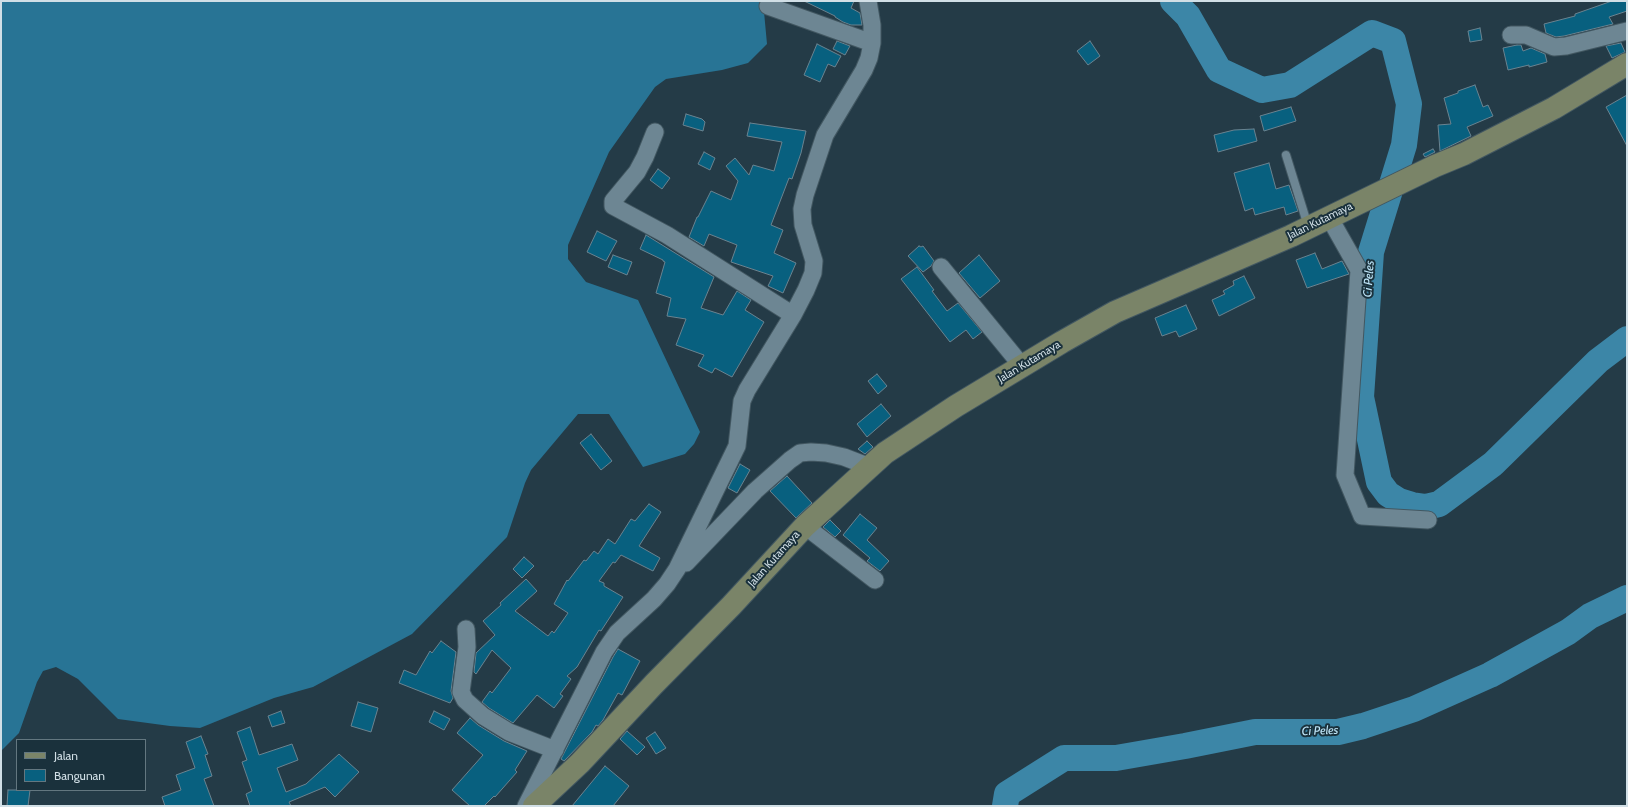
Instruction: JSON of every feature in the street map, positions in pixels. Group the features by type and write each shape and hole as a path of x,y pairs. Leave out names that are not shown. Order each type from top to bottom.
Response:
{"main road":[{"name":"Jalan Kutamaya","path":"534,806 580,763 654,684 731,606 805,526 886,453 956,406 1115,312 1276,242 1435,166 1464,154 1554,108 1627,64"}],"street":[{"path":"667,584 684,555 733,456 737,446 742,401 747,390 793,315 814,273 812,250 803,225 802,209 805,195 825,135 864,70 869,58 872,43 872,25 868,1"},
{"path":"768,6 872,43"},
{"path":"1511,35 1526,35 1554,47 1566,46 1627,31"},
{"path":"655,132 646,157 637,172 612,201 613,206 667,235 793,315"},
{"path":"1329,217 1359,270 1345,475 1362,516 1428,520"},
{"path":"941,267 1022,366"},
{"path":"526,806 555,750 570,716 604,652 616,633 654,599 695,552 755,491 800,453 826,453 870,467"},
{"path":"805,526 875,580"},
{"path":"466,629 466,659 461,692 465,700 483,716 509,732 555,750"}],"lane":[{"path":"1286,155 1309,227"}],"shaded area":[{"path":"1,1 763,1 767,44 748,63 722,70 666,79 655,87 609,152 568,245 568,259 586,282 638,300 700,432 694,444 685,454 643,467 609,414 578,414 531,470 525,483 507,537 412,634 313,687 274,698 200,728 170,726 118,719 78,679 56,667 43,671 37,682 19,733 1,751"}],"building":[{"path":"804,1 854,1 851,8 860,13 862,25 851,25 843,22 835,16"},
{"path":"1612,1 1627,1 1627,11 1609,17 1613,24 1564,36 1556,37 1546,33 1544,24 1575,16 1575,14"},
{"path":"1480,28 1482,40 1470,42 1468,31"},
{"path":"837,41 850,46 845,55 833,49"},
{"path":"1090,41 1100,56 1088,65 1077,51"},
{"path":"1621,43 1625,52 1612,58 1606,46"},
{"path":"817,44 841,56 835,67 828,64 820,82 804,75"},
{"path":"1521,45 1523,51 1531,48 1545,54 1547,62 1529,67 1529,65 1508,70 1503,48"},
{"path":"1475,85 1483,107 1488,105 1493,116 1467,127 1471,136 1440,151 1438,125 1451,124 1444,98"},
{"path":"1627,95 1627,146 1606,107"},
{"path":"1291,107 1296,121 1264,131 1260,116"},
{"path":"686,114 702,119 705,122 703,131 683,125"},
{"path":"750,123 806,131 801,153 792,179 789,178 771,225 783,230 774,253 796,263 783,293 768,286 773,276 731,262 737,245 709,234 704,246 689,237 697,217 711,191 731,200 738,181 726,166 735,158 749,175 753,165 774,171 782,142 747,136"},
{"path":"1254,129 1257,141 1218,152 1214,135 1234,130"},
{"path":"1433,149 1435,152 1425,157 1423,154"},
{"path":"704,152 715,158 710,170 698,164"},
{"path":"1269,163 1276,189 1289,185 1298,211 1286,215 1284,207 1255,215 1253,208 1245,211 1234,173"},
{"path":"658,169 670,178 662,189 650,180"},
{"path":"597,231 617,241 606,261 587,252"},
{"path":"646,235 714,277 701,308 723,315 737,291 751,300 745,310 764,322 732,377 715,368 712,373 698,366 704,355 676,345 686,319 667,316 671,298 656,293 665,262 640,249"},
{"path":"919,246 923,246 934,261 931,266 923,272 908,256"},
{"path":"1315,253 1322,269 1342,261 1349,274 1307,288 1296,260"},
{"path":"613,255 632,262 627,275 608,267"},
{"path":"979,255 1000,281 980,298 959,273"},
{"path":"917,267 947,311 958,303 982,332 973,339 966,330 950,342 901,279"},
{"path":"1244,276 1255,298 1219,316 1212,300 1225,294 1223,291 1234,285 1233,281"},
{"path":"1186,305 1197,329 1179,337 1176,331 1162,336 1155,318"},
{"path":"877,374 887,386 878,394 868,381"},
{"path":"881,404 891,416 867,437 857,424"},
{"path":"591,434 612,461 601,470 580,443"},
{"path":"867,441 873,447 865,454 858,449"},
{"path":"740,464 750,470 737,493 728,488"},
{"path":"787,476 812,503 796,518 770,491"},
{"path":"649,504 661,512 639,546 660,558 653,571 621,555 615,563 613,562 599,581 604,583 604,586 623,597 601,631 599,630 577,667 567,676 571,679 560,694 563,696 554,708 537,695 513,723 489,708 482,702 490,691 492,693 511,668 492,650 476,674 474,672 476,653 495,635 483,621 526,579 537,591 515,611 548,636 552,631 554,633 568,613 554,604 567,580 568,581 584,560 586,561 594,551 598,554 608,539 615,544 631,519 635,521"},
{"path":"860,514 877,528 867,540 889,561 880,571 867,561 870,558 843,535"},
{"path":"830,520 841,531 835,537 823,527"},
{"path":"524,557 534,566 522,578 513,569"},
{"path":"441,641 456,652 451,691 453,698 450,703 399,683 404,670 416,675 430,651 432,653"},
{"path":"618,649 640,661 622,695 618,693 603,720 598,726 596,725 592,732 564,761 561,759"},
{"path":"358,702 378,708 371,732 351,726"},
{"path":"281,711 285,723 272,727 268,716"},
{"path":"434,711 450,719 444,730 429,722"},
{"path":"470,718 478,725 504,741 527,751 515,770 517,772 495,797 494,796 484,806 470,806 452,790 483,755 457,733"},
{"path":"250,727 259,755 292,744 298,760 277,768 286,792 306,784 339,754 359,772 335,797 325,787 289,802 291,806 250,806 246,794 252,791 242,762 247,760 237,732"},
{"path":"627,731 645,747 637,755 620,739"},
{"path":"655,732 666,748 656,754 646,738"},
{"path":"201,736 208,754 205,755 212,776 204,779 214,806 165,806 162,797 181,790 176,775 195,768 186,742"},
{"path":"605,766 629,786 613,806 572,806"},
{"path":"8,790 30,791 28,806 7,806"}],"waterway":[{"name":"Ci Peles","path":"1173,1 1188,16 1219,70 1262,90 1290,85 1372,33 1393,41 1409,104 1404,145 1371,252 1361,397 1379,482 1388,494 1399,501 1412,505 1426,507 1439,504 1493,464 1598,361 1627,339"},
{"name":"Ci Peles","path":"1005,806 1007,794 1064,758 1116,758 1255,732 1338,732 1363,726 1414,709 1490,675 1568,632 1590,616 1627,598"}]}
